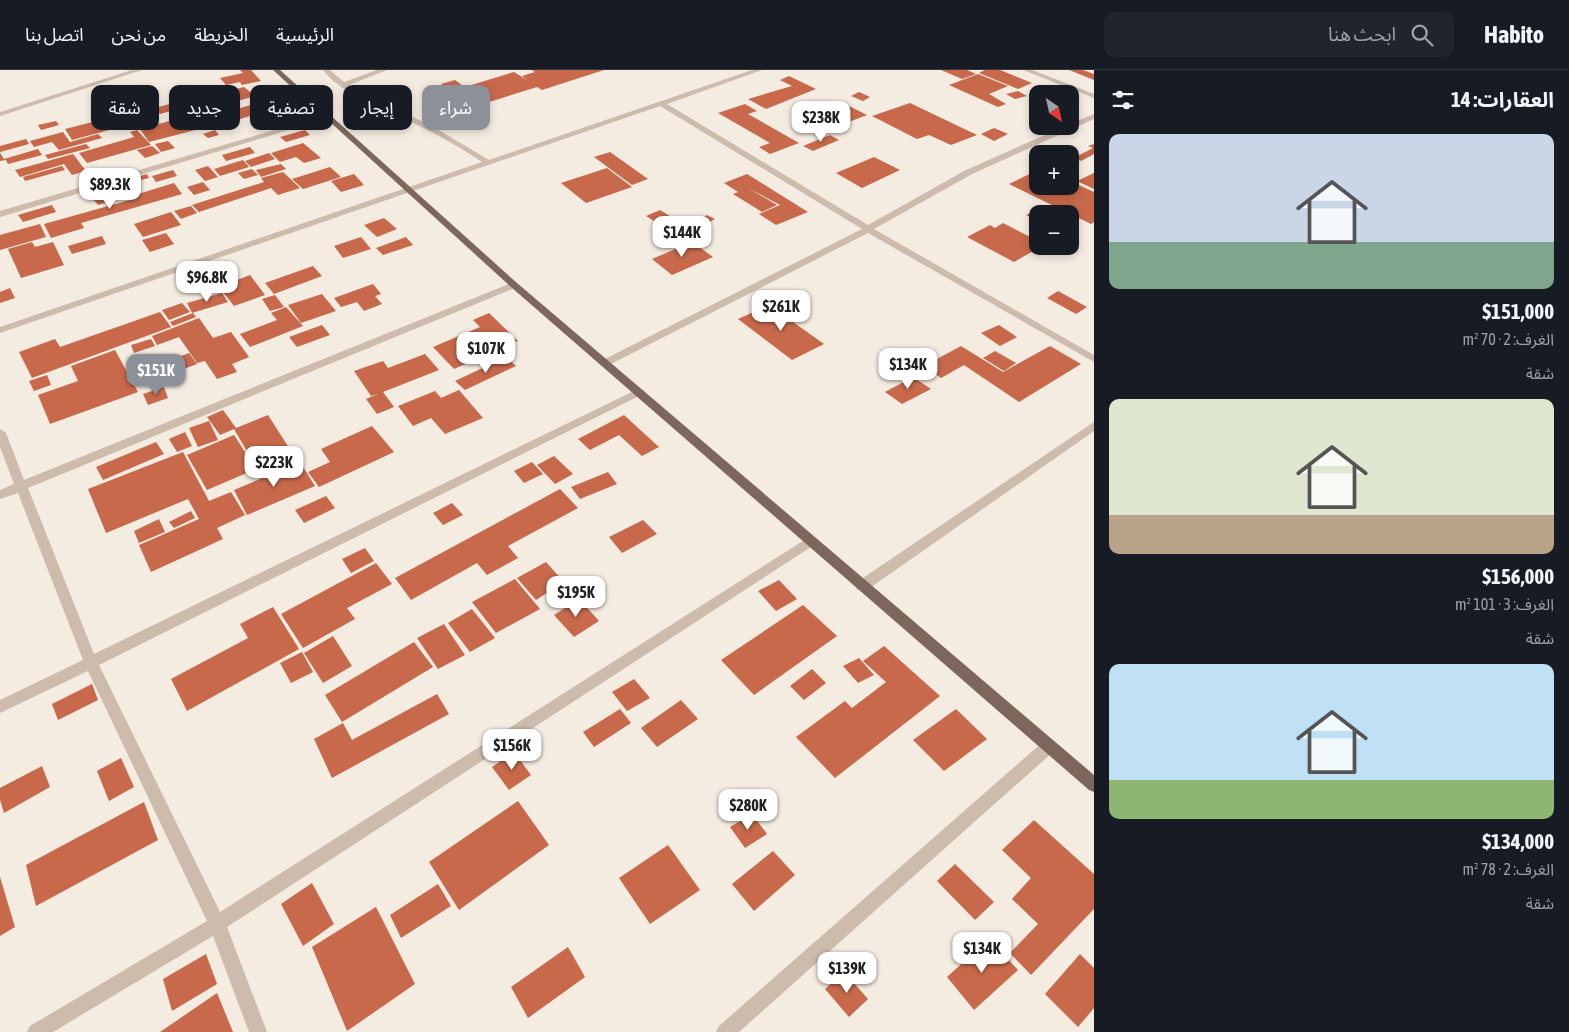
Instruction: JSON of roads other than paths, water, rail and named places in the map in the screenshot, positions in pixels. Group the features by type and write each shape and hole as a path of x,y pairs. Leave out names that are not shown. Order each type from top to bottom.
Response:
{"main road":[{"path":"276,70 293,85"},
{"path":"333,122 514,285 1094,785"}],"street":[{"path":"0,114 139,70"},
{"path":"326,70 344,84 426,126 489,163"},
{"path":"344,84 384,70"},
{"path":"0,330 759,70"},
{"path":"1026,70 1094,96"},
{"path":"662,104 868,229 1094,360"},
{"path":"605,363 868,229 968,172 1094,116"},
{"path":"0,214 284,130"},
{"path":"0,495 514,285"},
{"path":"0,707 90,661 640,393"},
{"path":"862,586 1094,426"},
{"path":"0,433 90,661 217,924 258,1032"},
{"path":"36,1032 217,924 810,542"},
{"path":"725,1032 1049,746"}]}
